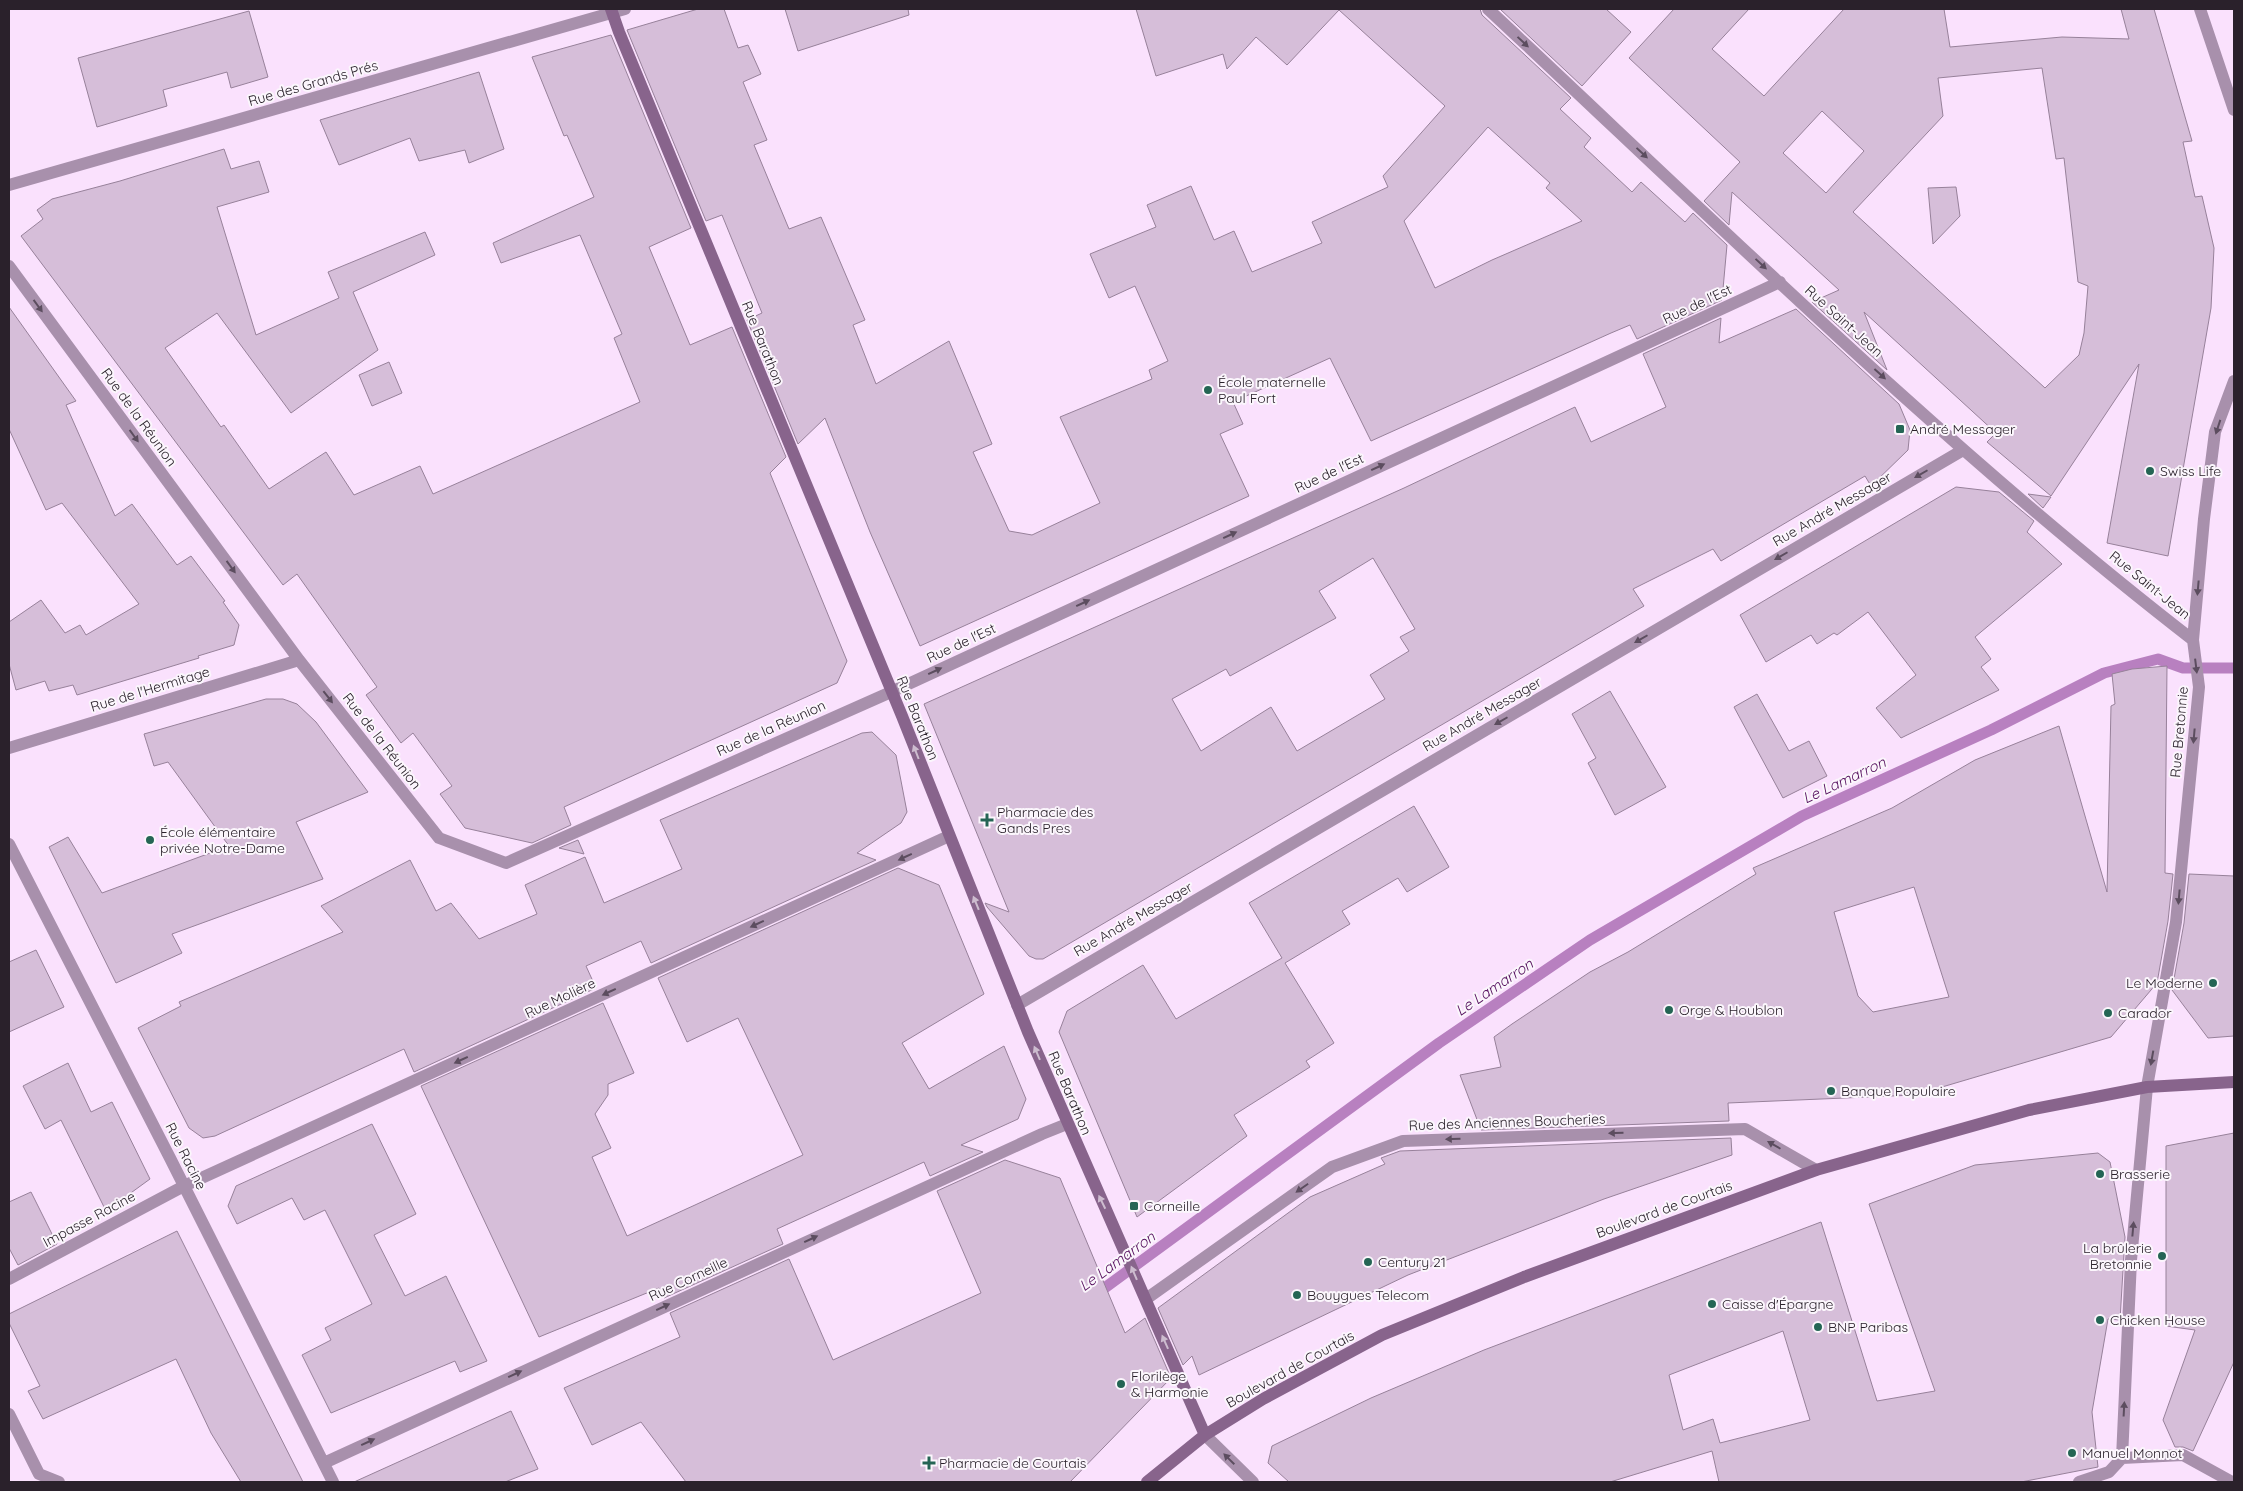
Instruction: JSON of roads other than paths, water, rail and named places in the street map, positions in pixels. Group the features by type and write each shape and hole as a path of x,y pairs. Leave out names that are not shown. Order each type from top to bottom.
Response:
{"main road":[{"name":"Rue Barathon","path":"616,10 619,32 891,692 1017,1005 1067,1124 1123,1246 1205,1435"},
{"name":"Boulevard de Courtais","path":"1147,1482 1205,1435 1263,1399 1382,1335 1524,1277 1816,1170 2049,1104 2147,1088 2234,1082"}],"street":[{"name":"Rue Saint-Jean","path":"1488,9 1963,450 2193,643"},
{"path":"2200,9 2234,110"},
{"name":"Rue des Grands Prés","path":"9,185 616,10"},
{"name":"Rue de la Réunion","path":"9,266 299,660 440,838 506,862 891,692"},
{"name":"Rue de l'Est","path":"891,692 1780,282"},
{"name":"Rue Bretonnie","path":"2122,1458 2131,1260 2147,1088 2176,922 2198,687 2193,643 2204,519 2216,432 2234,381"},
{"name":"Rue André Messager","path":"1017,1005 1963,450"},
{"name":"Rue de l'Hermitage","path":"9,748 299,660"},
{"name":"Rue Molière","path":"184,1186 949,836"},
{"name":"Rue Racine","path":"9,844 333,1482"},
{"name":"Rue Corneille","path":"324,1463 1014,1146 1067,1124"},
{"name":"Rue des Anciennes Boucheries","path":"1146,1299 1332,1167 1403,1141 1745,1129 1816,1170"},
{"name":"Impasse Racine","path":"9,1278 184,1186"},
{"path":"9,1414 39,1474 59,1482"},
{"path":"1205,1435 1253,1482"},
{"path":"2079,1482 2109,1472 2122,1458 2183,1455 2232,1482"}],"waterway":[{"name":"Le Lamarron","path":"1095,1295 1439,1043 1590,940 1802,816 1991,730 2104,673 2158,659 2183,668 2234,668"}],"place":[{"name":"École maternelle Paul Fort","path":"1208,390"},
{"name":"André Messager","path":"1900,429"},
{"name":"Swiss Life","path":"2150,471"},
{"name":"Pharmacie des Gands Pres","path":"987,820"},
{"name":"École élémentaire privée Notre-Dame","path":"150,840"},
{"name":"Le Moderne","path":"2213,983"},
{"name":"Orge & Houblon","path":"1669,1010"},
{"name":"Carador","path":"2108,1013"},
{"name":"Banque Populaire","path":"1831,1091"},
{"name":"Brasserie","path":"2100,1174"},
{"name":"Corneille","path":"1134,1206"},
{"name":"La brûlerie Bretonnie","path":"2162,1256"},
{"name":"Century 21","path":"1368,1262"},
{"name":"Bouygues Telecom","path":"1297,1295"},
{"name":"Caisse d'Épargne","path":"1712,1304"},
{"name":"Chicken House","path":"2100,1320"},
{"name":"BNP Paribas","path":"1818,1327"},
{"name":"Florilège & Harmonie","path":"1121,1384"},
{"name":"Manuel Monnot","path":"2072,1453"},
{"name":"Pharmacie de Courtais","path":"929,1463"}]}
